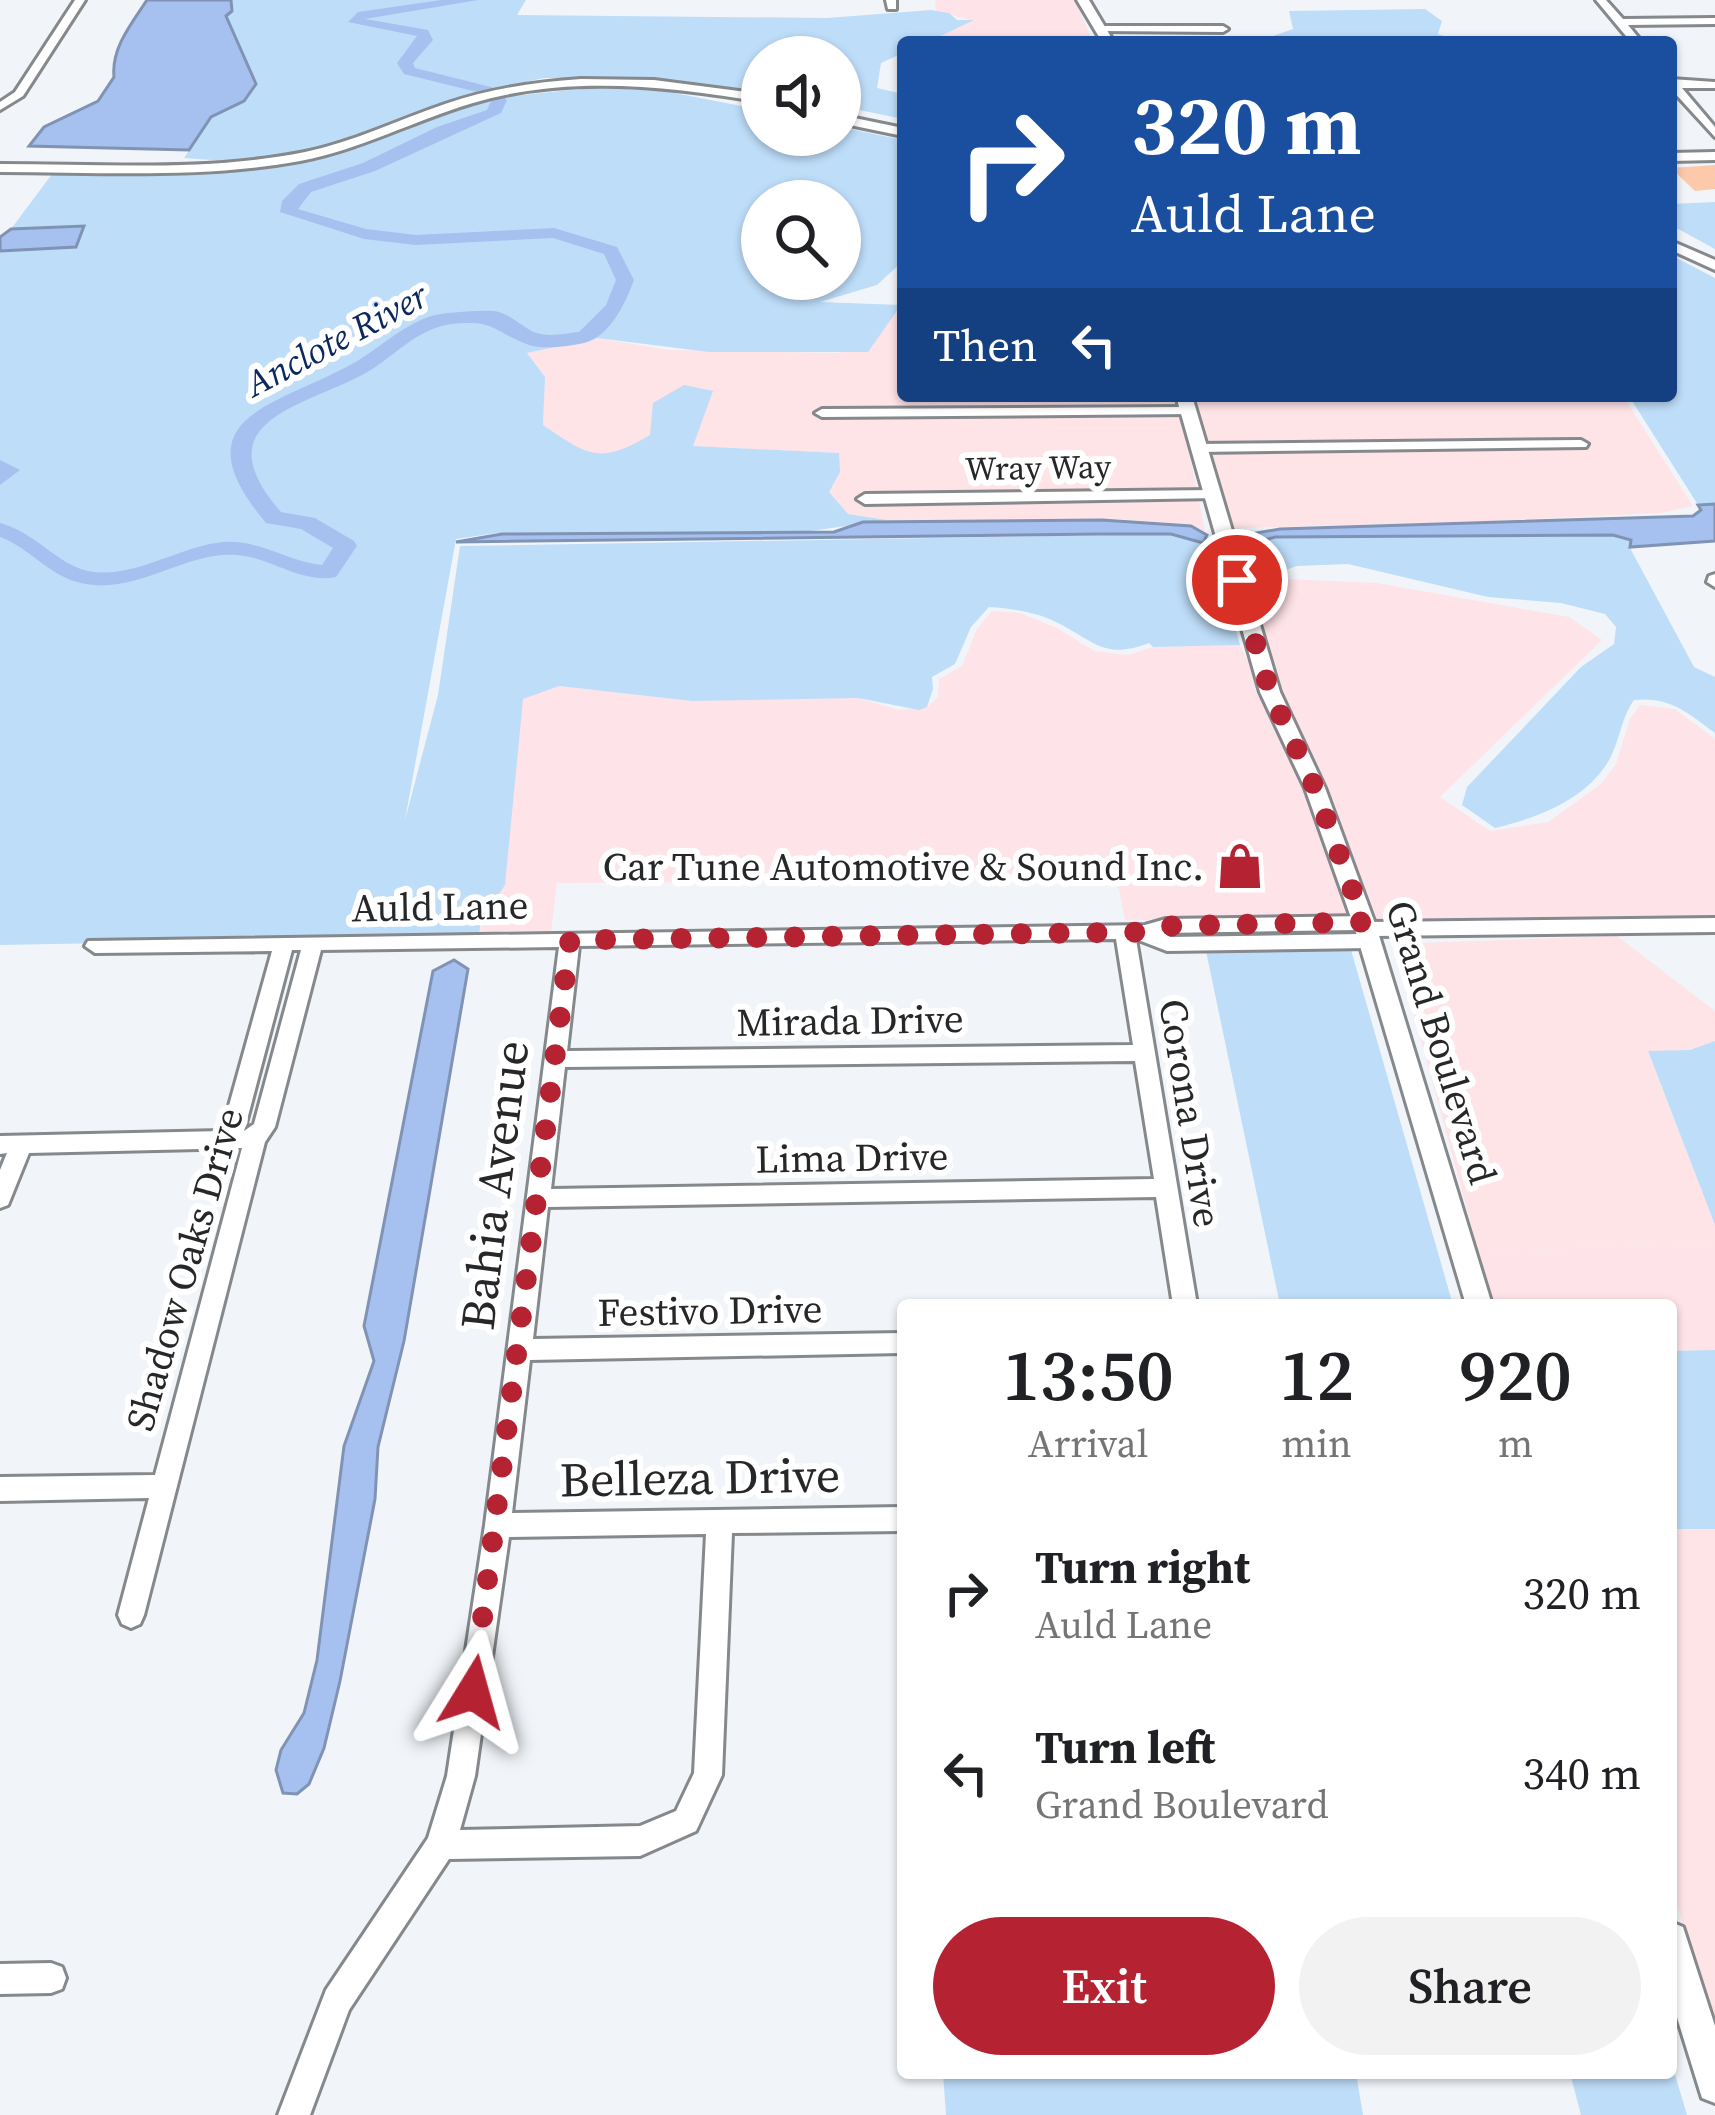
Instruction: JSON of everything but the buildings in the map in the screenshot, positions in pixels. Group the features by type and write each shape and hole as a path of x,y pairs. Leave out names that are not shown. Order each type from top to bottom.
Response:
{"street":[{"path":"0,107 19,94 80,0"},
{"path":"1083,0 1105,36 1222,29"},
{"path":"1600,0 1632,36"},
{"path":"1620,22 1715,21"},
{"path":"1698,22 1715,40"},
{"path":"0,168 258,164 338,149 474,99 584,82 648,84 741,98"},
{"path":"1677,84 1715,85"},
{"path":"1677,89 1709,120 1715,134"},
{"path":"861,120 897,127"},
{"path":"1677,157 1715,156"},
{"path":"1677,245 1712,265"},
{"path":"822,413 1186,404"},
{"name":"Grand Boulevard","path":"1186,404 1270,692 1315,788 1366,931 1477,1299"},
{"path":"1198,448 1581,444"},
{"name":"Wray Way","path":"865,499 1212,495"},
{"name":"Auld Lane","path":"95,946 1135,933 1167,944 1366,931 1715,925"},
{"name":"Corona Drive","path":"1135,933 1144,1053 1184,1299"},
{"name":"Bahia Avenue","path":"294,2115 338,2001 441,1845 461,1776 570,940"},
{"name":"Shadow Oaks Drive","path":"130,1615 165,1486 284,944"},
{"name":"Shadow Oaks Drive","path":"243,1140 264,1127 313,944"},
{"name":"Mirada Drive","path":"555,1059 1144,1053"},
{"path":"0,1199 11,1144 243,1140"},
{"name":"Lima Drive","path":"538,1198 1166,1188"},
{"name":"Festivo Drive","path":"518,1350 897,1343"},
{"path":"0,1489 165,1486"},
{"name":"Belleza Drive","path":"497,1525 897,1519"},
{"path":"441,1845 640,1840 686,1821 708,1775 720,1522"},
{"path":"1677,1959 1715,2085"},
{"path":"0,1979 51,1978"}],"shaded area":[{"path":"147,0 231,0 232,11 226,16 256,84 244,101 211,117 189,150 29,146 44,127 98,101 114,77 124,36"},
{"path":"231,0 526,0 517,15 827,18 931,10 949,13 957,20 974,20 941,36 897,36 897,56 881,63 877,88 897,93 897,118 861,110 861,36 741,36 741,92 544,78 470,94 474,97 388,130 298,156 238,162 184,158 211,117 244,101 256,84 226,15"},
{"path":"935,0 1075,0 1090,36 939,36 970,20 936,11"},
{"path":"1425,9 1442,21 1438,34 1443,36 1273,36 1293,29 1289,11"},
{"path":"589,88 659,90 741,106 741,156 861,156 861,131 897,139 897,267 877,285 861,290 861,180 741,180 741,300 897,305 868,352 709,352 597,338 527,353 545,377 543,425 584,450 606,453 650,435 653,403 684,385 713,391 693,446 839,453 840,472 829,492 848,514 887,520 811,531 497,533 456,539 405,820 438,695 460,546 1171,534 1212,543 1240,645 1153,647 1149,643 1112,649 1045,617 989,607 971,627 955,664 932,677 927,707 919,710 858,698 692,701 559,686 523,699 505,885 481,920 479,936 0,945 0,251 76,247 83,226 11,229 55,170 212,169 340,151 483,99"},
{"path":"1715,202 1715,249 1677,228 1677,204"},
{"path":"84,226 76,247 0,251 0,237 11,229"},
{"path":"1677,258 1715,278 1715,504 1698,505 1633,402 1677,402"},
{"path":"897,310 897,402 1179,402 1205,531 1121,519 887,520 848,514 828,492 839,453 692,446 650,435 618,454 587,454 543,425 545,377 527,353 597,338 669,350 840,353"},
{"path":"1192,402 1627,402 1693,506 1660,513 1240,528 1245,552 1235,550"},
{"path":"1715,504 1715,541 1630,547 1631,540 1613,535 1275,537 1255,543 1256,533 1280,529 1693,516 1701,510 1698,505"},
{"path":"1102,520 1191,526 1207,535 1203,543 1171,534 456,542 502,534 834,532 863,522"},
{"path":"1256,533 1256,543 1275,537 1613,535 1631,540 1630,548 1694,667 1715,677 1715,733 1668,703 1634,700 1598,776 1573,797 1542,813 1495,828 1462,805 1467,787 1581,667 1614,644 1616,627 1605,614 1561,603 1488,597 1348,564 1297,566 1277,573 1273,594 1263,595 1247,536"},
{"path":"1235,550 1245,552 1257,594 1265,599 1279,596 1283,579 1377,583 1569,617 1602,640 1440,797 1490,831 1548,822 1601,784 1616,764 1630,719 1640,705 1675,709 1715,739 1715,927 1374,929 1277,691"},
{"path":"992,611 1020,613 1094,651 1128,655 1153,647 1240,645 1308,788 1349,916 1125,920 1116,875 919,874 881,881 557,883 551,933 479,936 512,789 522,699 559,686 692,701 825,697 858,698 899,710 927,707 938,697 939,679 962,666 977,629"},
{"path":"1617,936 1715,1011 1715,1041 1690,1050 1648,1052 1715,1225 1715,1245 1478,1250 1395,944"},
{"path":"1351,950 1451,1299 1279,1299 1206,951"},
{"path":"454,960 468,969 404,1341 378,1447 375,1499 340,1681 324,1748 309,1784 297,1794 283,1793 276,1770 281,1750 304,1713 317,1660 344,1446 374,1361 364,1326 433,971"},
{"path":"1715,1041 1715,1225 1648,1051 1690,1050"},
{"path":"1715,1245 1715,1350 1677,1351 1677,1299 1490,1299 1478,1250"},
{"path":"1715,1350 1715,1529 1677,1529 1677,1351"},
{"path":"1677,1529 1715,1529 1715,2033 1677,1904"},
{"path":"943,2079 1357,2079 1363,2115 946,2115"},
{"path":"1572,2079 1676,2079 1687,2115 1581,2115"}],"waterway":[{"name":"Anclote River","path":"0,530 23,539 63,569 87,578 121,577 222,549 263,554 328,572 346,546 307,523 274,518 262,504 239,454 243,435 265,414 358,369 406,335 443,319 494,317 536,341 585,337 615,307 625,280 611,251 554,233 416,240 364,234 289,212 291,201 305,188 369,167 443,130 493,113 499,100 486,90 409,71 405,63 426,40 423,33 355,22 358,16 471,0"},
{"name":"Anclote River","path":"0,466 9,470 0,479"}],"place":[{"name":"Car Tune Automotive & Sound Inc.","path":"1240,866"}],"route":[{"path":"473,1692 570,940 1145,932 1166,926 1364,922 1315,788 1270,692 1237,580"}]}
